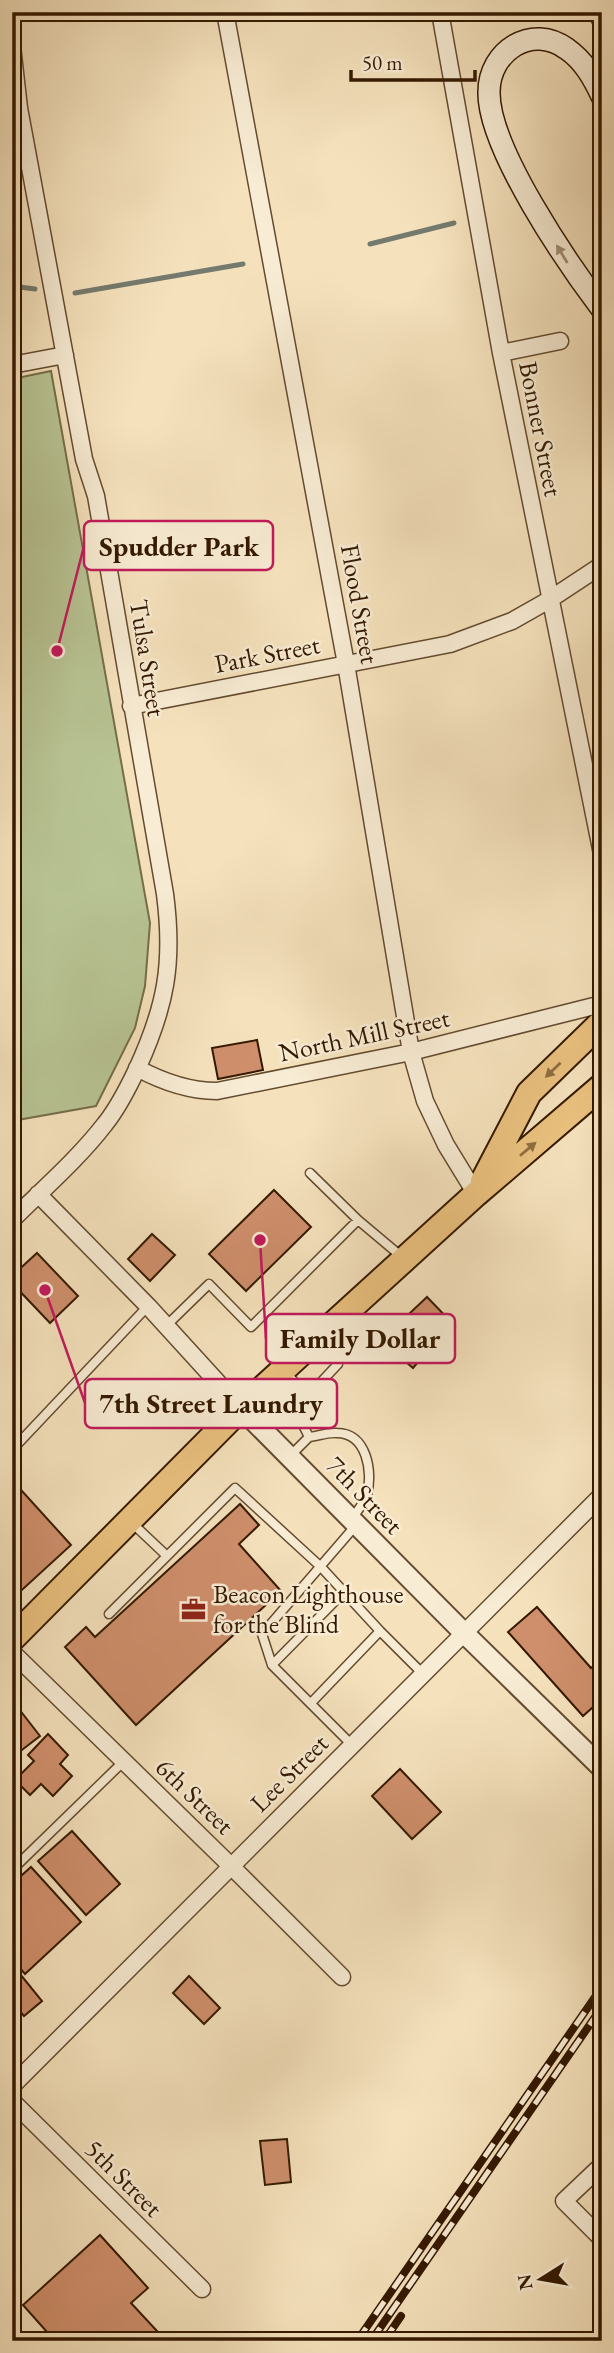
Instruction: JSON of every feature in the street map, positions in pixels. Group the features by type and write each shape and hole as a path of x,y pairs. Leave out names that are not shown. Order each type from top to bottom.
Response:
{"main road":[{"path":"602,96 581,61 565,47 548,39 530,40 512,46 500,55 491,73 491,117 508,158 568,264 602,309"},
{"path":"476,1194 529,1093 602,1023"},
{"path":"12,1639 241,1408 476,1194 602,1086"}],"street":[{"name":"Flood Street","path":"225,12 346,664 411,1052 425,1101 446,1145 476,1194"},
{"name":"Bonner Street","path":"440,12 501,353 549,600 595,788 602,854"},
{"path":"600,12 602,19"},
{"name":"Tulsa Street","path":"12,46 19,108 84,459 96,496 169,925 165,993 137,1068 106,1123 12,1220"},
{"path":"501,353 560,341"},
{"path":"12,365 65,355"},
{"name":"Park Street","path":"131,706 432,648 469,638 512,621 602,565"},
{"name":"North Mill Street","path":"137,1068 160,1081 203,1091 217,1091 411,1052 602,1004"},
{"name":"7th Street","path":"38,1194 148,1306 241,1408 602,1768"},
{"name":"Lee Street","path":"12,2086 602,1495"},
{"name":"6th Street","path":"12,1652 342,1977"},
{"name":"5th Street","path":"12,2101 202,2289"},
{"path":"602,2165 564,2201 602,2239"}],"lane":[{"path":"310,1173 358,1220 404,1259"},
{"path":"166,1326 209,1284 251,1327 358,1220"},
{"path":"12,1450 148,1306"},
{"path":"309,1437 296,1411 338,1364 315,1340"},
{"path":"283,1370 308,1396"},
{"path":"290,1456 309,1437 339,1432 354,1438 365,1452 370,1476 366,1498 354,1521 321,1567 262,1634 272,1665 352,1745"},
{"path":"109,1614 235,1488 321,1567 423,1674"},
{"path":"130,1521 167,1556"},
{"path":"272,1665 344,1592"},
{"path":"311,1703 380,1631"},
{"path":"12,1870 124,1761"}],"green space":[{"path":"51,371 150,923 145,986 135,1028 96,1106 12,1121 12,379"}],"building":[{"path":"257,1040 263,1070 218,1079 212,1048"},
{"path":"274,1190 311,1227 246,1291 209,1254"},
{"path":"152,1234 175,1255 150,1281 128,1259"},
{"path":"37,1253 78,1296 50,1323 12,1283 12,1276"},
{"path":"427,1297 455,1326 438,1343 410,1313"},
{"path":"398,1324 428,1350 413,1368 383,1342"},
{"path":"12,1480 71,1545 12,1599"},
{"name":"Beacon Lighthouse for the Blind","path":"240,1504 259,1525 239,1544 281,1591 136,1725 65,1647 86,1627 95,1637"},
{"path":"537,1607 591,1668 602,1659 602,1699 583,1716 508,1632"},
{"path":"19,1709 40,1736 18,1753 12,1746 12,1714"},
{"path":"48,1734 68,1755 60,1764 72,1776 53,1796 41,1784 30,1795 15,1780 34,1761 28,1755"},
{"path":"400,1769 441,1812 412,1839 372,1796"},
{"path":"72,1831 120,1884 86,1915 38,1861"},
{"path":"31,1867 81,1922 25,1974 12,1959 12,1884"},
{"path":"16,1969 42,2001 24,2016 12,2001 12,1972"},
{"path":"189,1976 220,2008 204,2024 173,1993"},
{"path":"287,2139 291,2182 265,2185 260,2141"},
{"path":"100,2235 148,2288 131,2303 157,2331 147,2341 55,2341 23,2305"}],"waterway":[{"path":"370,244 454,223"},
{"path":"75,293 243,264"},
{"path":"12,286 35,289"}],"railway":[{"path":"357,2341 602,1987"},
{"path":"371,2341 602,2007"},
{"path":"384,2341 401,2316"}],"place":[{"name":"Spudder Park","path":"57,651"},
{"name":"Family Dollar","path":"260,1240"},
{"name":"7th Street Laundry","path":"45,1290"},
{"name":"Beacon Lighthouse for the Blind","path":"193,1609"}]}
